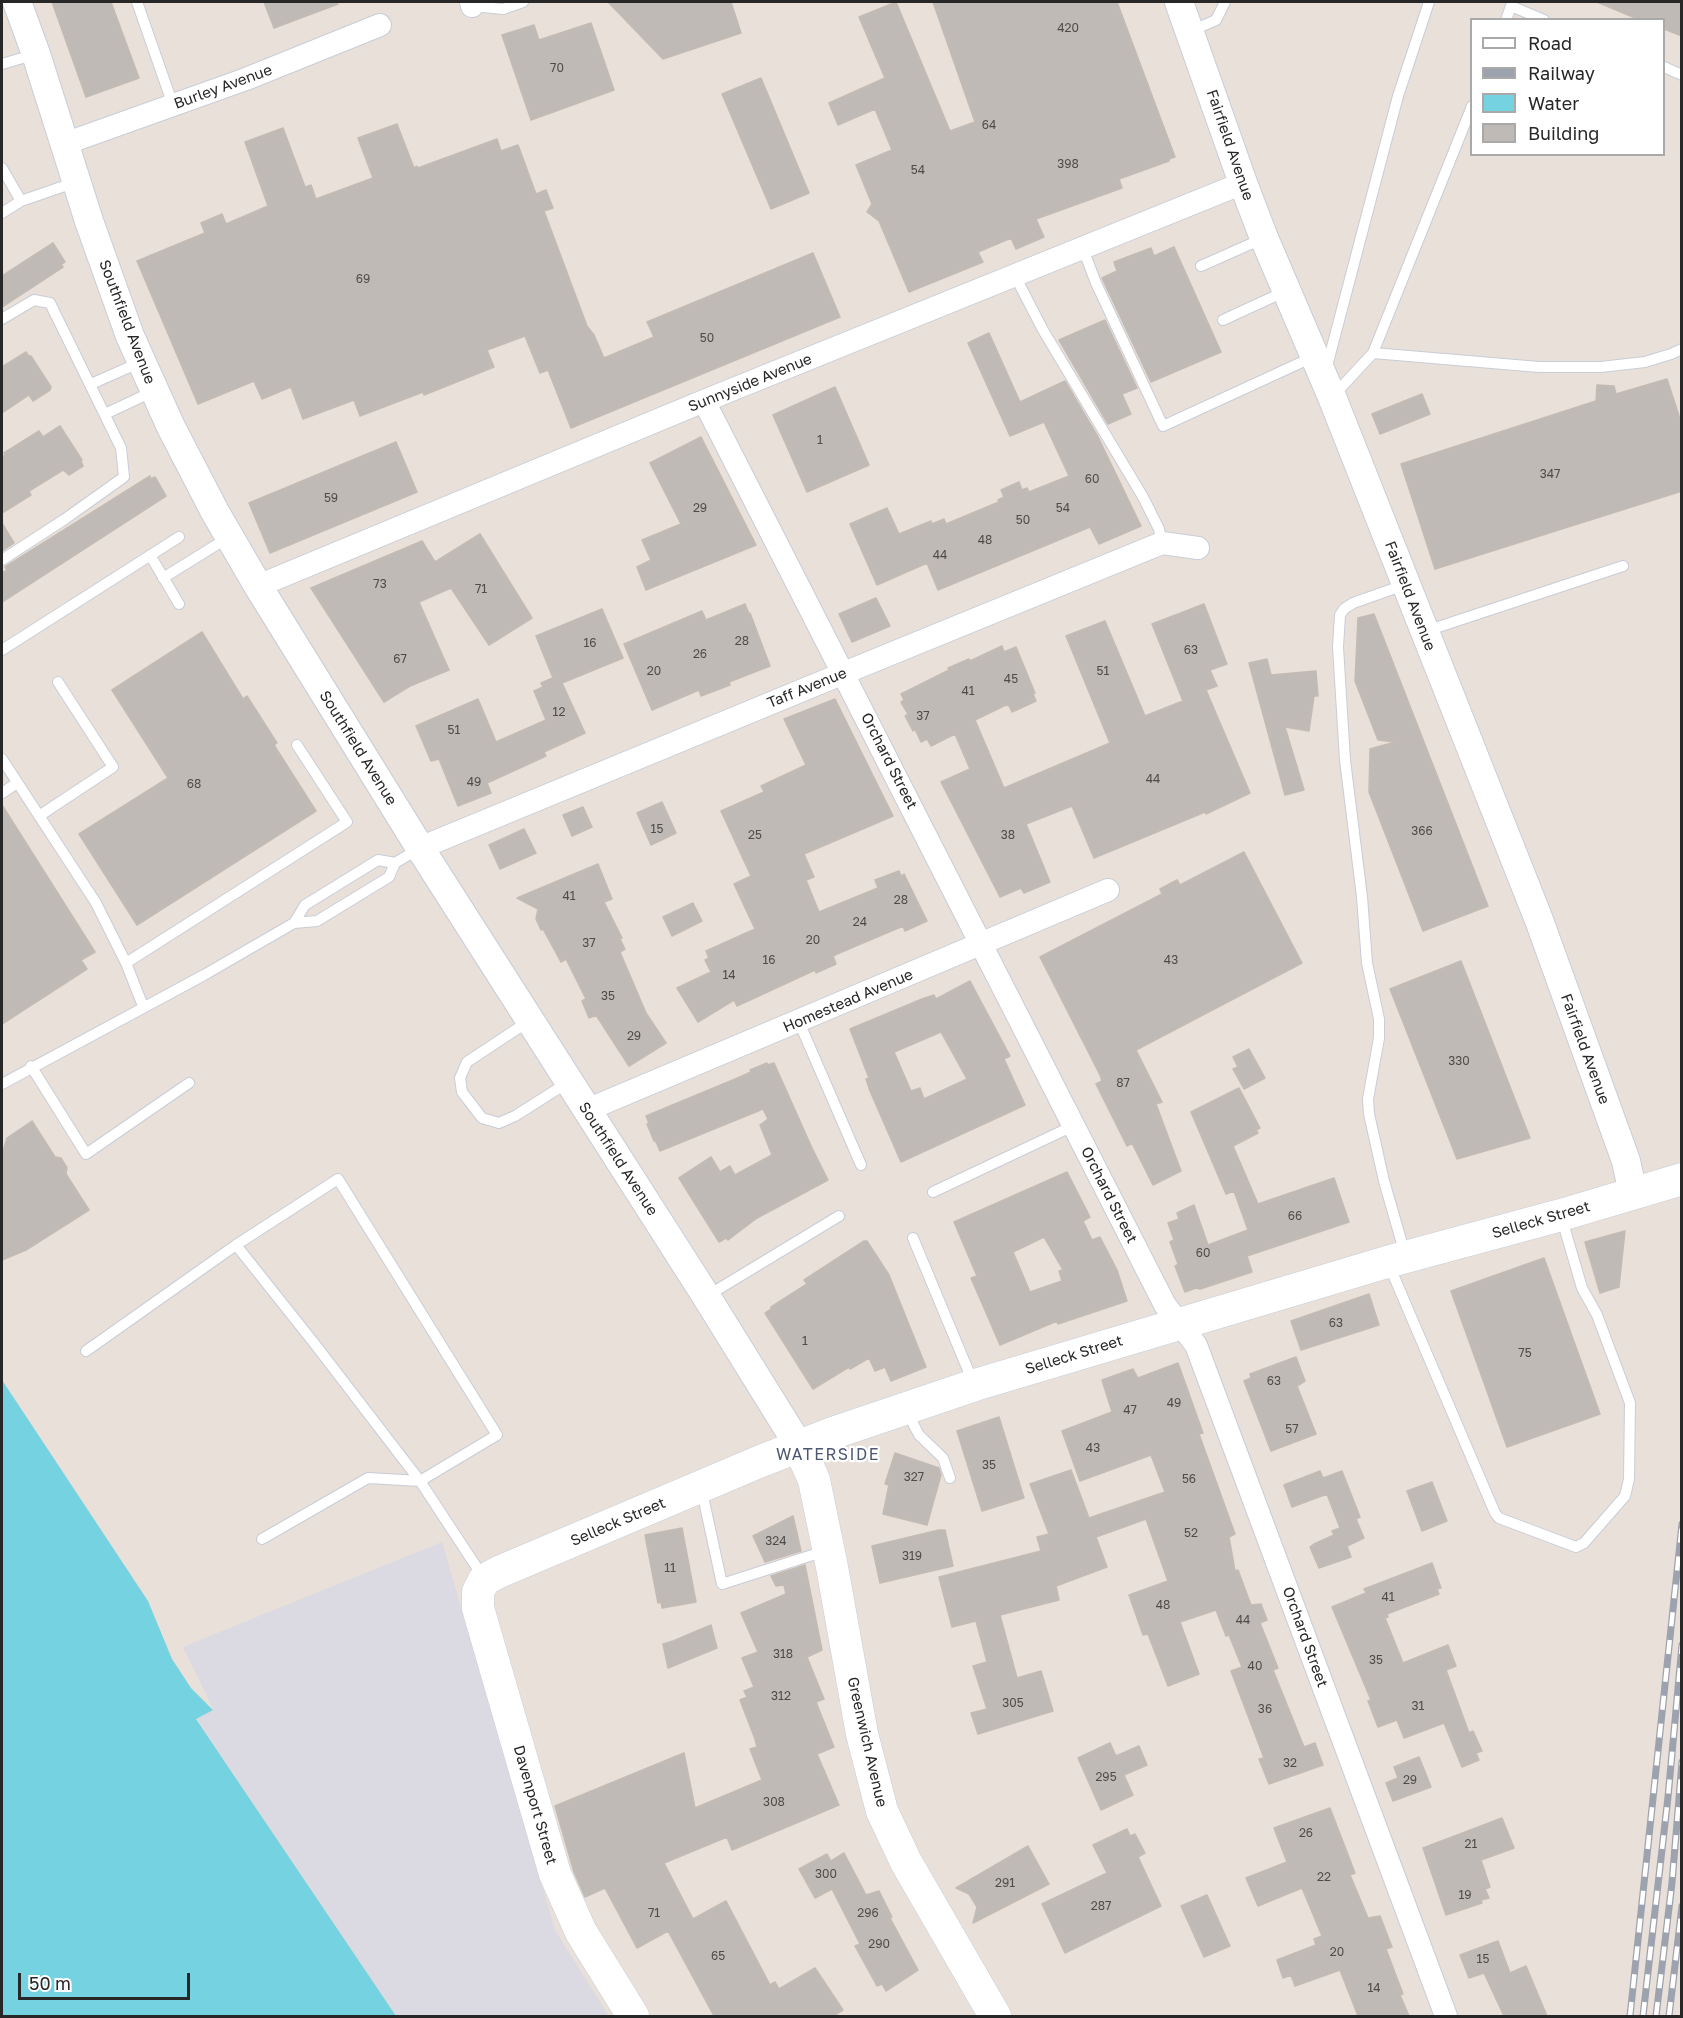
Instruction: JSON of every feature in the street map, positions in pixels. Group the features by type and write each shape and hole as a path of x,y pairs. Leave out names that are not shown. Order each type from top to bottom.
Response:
{"main road":[{"name":"Selleck Street","path":"484,1580 800,1446 975,1385 1396,1259 1681,1180"},
{"name":"Greenwich Avenue","path":"800,1446 814,1480 862,1734 882,1811 906,1862 995,2016"},
{"name":"Davenport Street","path":"484,1580 478,1592 478,1608 555,1874 581,1932 633,2016"}],"street":[{"name":"Southfield Avenue","path":"17,2 109,279 141,362 193,470 229,537 420,848 800,1446"},
{"name":"Fairfield Avenue","path":"1179,2 1264,238 1323,377 1539,921 1626,1161 1633,1193"},
{"name":"Burley Avenue","path":"64,144 246,79 380,25"},
{"name":"Sunnyside Avenue","path":"258,586 1243,183"},
{"name":"Orchard Street","path":"704,402 844,672 1165,1305 1196,1345 1446,2016"},
{"name":"Taff Avenue","path":"420,848 1162,543 1198,548"},
{"name":"Homestead Avenue","path":"587,1110 1108,890"}],"lane":[{"path":"137,2 173,105"},
{"path":"472,4 503,9 523,2"},
{"path":"1190,31 1216,21 1225,2"},
{"path":"1323,377 1398,96 1429,2"},
{"path":"1512,4 1540,18"},
{"path":"2,64 36,54"},
{"path":"1665,68 1682,75"},
{"path":"1373,353 1470,111"},
{"path":"2,168 21,201"},
{"path":"2,213 21,201 76,182"},
{"path":"1201,266 1264,238"},
{"path":"1083,249 1096,283 1163,426 1323,377 1373,353 1539,367 1601,367 1645,362 1682,349"},
{"path":"1015,276 1048,339 1143,497 1159,528 1162,543"},
{"path":"1223,320 1286,291"},
{"path":"2,319 34,300 50,303 92,384 121,448 124,477 2,560"},
{"path":"92,384 141,362"},
{"path":"105,414 154,391"},
{"path":"2,650 179,537"},
{"path":"163,578 229,537"},
{"path":"150,555 179,604"},
{"path":"1424,632 1623,566"},
{"path":"1406,585 1353,603 1344,609 1340,615 1338,631 1345,760 1362,897 1367,963 1379,1019 1379,1038 1368,1099 1368,1114 1384,1180 1396,1259 1495,1513 1499,1518 1576,1547 1584,1543 1625,1496 1629,1479 1630,1403 1597,1315 1582,1288 1561,1215"},
{"path":"39,816 113,767 58,682"},
{"path":"126,963 347,822 297,746"},
{"path":"2,759 96,903 126,963 143,1006"},
{"path":"2,793 17,783"},
{"path":"2,1084 204,975 294,923 317,921 388,877 395,863 420,848"},
{"path":"294,923 305,905 378,860 395,863"},
{"path":"530,1020 467,1062 460,1077 462,1092 482,1118 499,1123 515,1116 568,1082"},
{"path":"799,1022 861,1165"},
{"path":"32,1066 86,1154 189,1083"},
{"path":"933,1192 1073,1126"},
{"path":"86,1351 236,1245 338,1179 497,1435 420,1481 368,1478 262,1539"},
{"path":"706,1296 839,1216"},
{"path":"913,1238 975,1385"},
{"path":"236,1245 420,1481 484,1580"},
{"path":"905,1409 919,1435 943,1458 950,1478"},
{"path":"698,1489 704,1501 722,1584 828,1550"}],"shaded area":[{"path":"442,1542 555,1930 609,2016 396,2016 196,1718 213,1709 183,1647"}],"water":[{"path":"2,1380 148,1601 172,1659 191,1688 213,1710 196,1719 396,2016 2,2016"}],"building":[{"path":"52,2 111,2 139,78 86,97"},
{"path":"264,2 337,2 338,4 274,28"},
{"path":"608,2 731,2 741,33 663,59"},
{"path":"896,2 950,131 975,122 933,2 1117,2 1175,157 1119,179 1122,188 1036,219 1044,237 1016,249 1011,238 978,252 983,262 909,292 879,221 867,212 872,204 856,165 892,150 875,109 838,125 829,103 885,78 859,17"},
{"path":"1597,2 1682,2 1682,36 1665,29 1665,18 1635,18"},
{"path":"591,23 614,90 531,120 502,35 534,25 539,40"},
{"path":"761,78 809,193 771,209 722,94"},
{"path":"397,124 414,168 497,139 501,151 518,145 536,194 546,190 553,208 544,211 587,326 594,335 604,358 654,337 647,322 813,253 840,317 571,428 548,370 540,373 525,336 487,350 494,367 424,395 423,392 360,416 354,400 303,419 291,387 262,399 254,381 198,404 137,261 205,233 201,223 222,214 226,224 268,206 245,142 283,128 305,187 311,185 316,199 373,178 358,138"},
{"path":"53,243 65,262 61,264 63,267 2,307 2,276"},
{"path":"1174,247 1221,352 1151,382 1102,278 1117,271 1114,262 1151,248 1154,256"},
{"path":"1105,320 1137,388 1122,394 1131,414 1108,424 1059,340"},
{"path":"989,333 1020,402 1065,381 1098,437 1141,526 1099,544 1090,527 938,590 927,563 877,585 850,524 887,508 899,534 931,521 932,524 944,519 946,524 999,502 998,500 1004,497 1001,490 1019,482 1022,490 1027,488 1029,492 1069,476 1044,422 1010,436 968,343"},
{"path":"26,352 51,387 50,390 33,401 29,395 2,413 2,367"},
{"path":"1667,379 1682,425 1682,491 1435,569 1401,464 1596,401 1597,385 1614,386 1616,394"},
{"path":"835,387 869,465 807,492 773,415"},
{"path":"1422,394 1430,414 1380,434 1372,414"},
{"path":"60,426 82,460 83,466 69,475 63,470 29,491 31,495 2,513 2,457 4,453 39,431 43,437"},
{"path":"701,437 756,545 646,590 637,567 651,560 642,540 681,524 650,463"},
{"path":"396,442 417,492 270,553 249,503"},
{"path":"150,476 151,479 155,477 166,496 2,602 2,573 7,570 5,567"},
{"path":"2,523 14,543 2,551"},
{"path":"480,534 532,618 489,645 451,588 419,602 449,670 410,686 384,702 311,588 422,541 435,562"},
{"path":"876,598 890,626 852,642 839,614"},
{"path":"745,604 770,666 701,696 699,690 652,710 624,644 702,611 706,620"},
{"path":"1204,604 1227,664 1210,670 1217,686 1206,690 1250,793 1206,814 1205,812 1094,858 1072,806 1026,824 1050,882 1024,893 1021,888 1000,897 941,782 970,769 955,734 931,746 927,739 921,742 905,716 908,714 901,702 904,700 901,694 969,659 970,661 1002,646 1004,652 1016,647 1035,693 1033,694 1036,701 1012,712 1008,704 975,720 1004,788 1110,743 1066,636 1105,621 1145,716 1183,701 1152,624"},
{"path":"602,609 623,658 562,683 585,733 544,752 546,756 487,783 491,793 458,806 439,759 431,761 416,726 478,699 496,742 546,720 534,691 543,687 541,683 553,678 536,636"},
{"path":"1374,614 1488,906 1423,931 1369,792 1370,749 1395,742 1378,740 1355,681 1358,618"},
{"path":"202,632 243,699 247,696 277,743 274,745 316,811 137,925 79,834 168,778 112,690"},
{"path":"1267,659 1271,675 1316,671 1318,696 1314,696 1309,731 1285,727 1304,790 1285,795 1249,663"},
{"path":"835,699 893,816 804,854 814,877 806,880 819,912 878,888 875,880 899,871 901,876 904,874 927,921 905,931 903,926 837,954 833,956 836,964 816,973 815,970 737,1006 734,1000 698,1022 677,988 711,972 705,960 709,958 706,951 755,929 734,884 751,876 721,811 764,792 761,786 806,765 784,719"},
{"path":"662,802 676,833 651,845 637,813"},
{"path":"2,805 95,952 81,960 87,969 2,1024"},
{"path":"583,807 592,827 572,836 563,815"},
{"path":"524,829 536,853 500,869 489,845"},
{"path":"1244,852 1302,963 1136,1050 1162,1102 1156,1104 1181,1171 1153,1185 1132,1143 1127,1146 1096,1084 1102,1081 1100,1075 1040,957 1162,894 1160,889 1177,880 1180,885"},
{"path":"598,864 612,899 604,902 625,949 620,952 646,1013 666,1043 629,1066 596,1015 589,1018 582,1001 586,999 566,959 561,962 543,929 541,930 536,919 538,909 517,898"},
{"path":"693,903 702,921 672,936 663,917"},
{"path":"1461,961 1530,1138 1457,1159 1390,989"},
{"path":"970,981 1010,1056 1004,1059 1025,1105 901,1162 870,1091 866,1079 869,1078 850,1029 922,999 934,995 936,999","holes":["941,1032 967,1079 924,1099 920,1088 911,1091 894,1052"]},
{"path":"1249,1049 1265,1078 1244,1089 1233,1069 1238,1067 1233,1057"},
{"path":"767,1063 767,1065 774,1063 828,1180 757,1218 728,1240 726,1238 719,1242 679,1178 711,1157 720,1172 730,1166 735,1175 772,1155 760,1125 768,1119 763,1109 660,1151 647,1124 649,1123 646,1116 740,1077"},
{"path":"1239,1088 1260,1128 1256,1130 1258,1133 1233,1146 1258,1204 1334,1178 1349,1222 1247,1256 1252,1272 1185,1292 1175,1266 1178,1264 1170,1242 1174,1240 1168,1223 1179,1219 1177,1213 1194,1205 1208,1245 1248,1230 1234,1191 1226,1194 1191,1112"},
{"path":"32,1121 55,1157 61,1158 67,1168 66,1174 89,1210 26,1250 2,1260 2,1155 7,1138"},
{"path":"1067,1172 1090,1217 1083,1221 1092,1240 1100,1237 1117,1270 1127,1301 1058,1324 1057,1321 1000,1345 971,1278 977,1276 954,1222","holes":["1044,1237 1063,1270 1059,1271 1062,1281 1030,1292 1013,1252"]},
{"path":"1625,1231 1619,1287 1600,1293 1585,1242"},
{"path":"867,1241 889,1275 926,1367 891,1381 885,1367 875,1371 869,1358 850,1369 849,1367 813,1389 765,1313 807,1284 804,1280"},
{"path":"1544,1258 1600,1414 1507,1447 1451,1291"},
{"path":"1369,1294 1379,1325 1301,1350 1291,1321"},
{"path":"1296,1357 1305,1381 1297,1386 1316,1434 1271,1451 1244,1381 1251,1378 1250,1374"},
{"path":"1178,1363 1203,1433 1199,1434 1235,1534 1229,1537 1235,1571 1238,1570 1251,1605 1261,1604 1267,1620 1260,1623 1278,1668 1273,1670 1304,1747 1315,1743 1323,1765 1269,1784 1259,1759 1264,1758 1231,1671 1242,1667 1216,1610 1180,1622 1199,1674 1168,1686 1148,1634 1143,1635 1129,1595 1168,1581 1146,1519 1096,1537 1107,1567 1056,1586 1059,1600 1000,1615 1017,1678 1041,1671 1053,1711 978,1734 971,1713 987,1709 973,1666 987,1662 976,1621 952,1627 939,1577 1041,1551 1037,1537 1049,1534 1030,1484 1071,1470 1089,1518 1165,1492 1151,1455 1080,1481 1062,1431 1112,1412 1102,1380 1133,1369 1138,1378"},
{"path":"999,1417 1024,1498 982,1511 957,1431"},
{"path":"895,1453 939,1468 941,1475 927,1525 883,1514 889,1485 885,1484"},
{"path":"1320,1471 1323,1478 1342,1471 1360,1517 1356,1519 1364,1538 1347,1546 1351,1557 1319,1568 1310,1547 1334,1535 1332,1531 1340,1528 1327,1494 1292,1507 1284,1485"},
{"path":"1432,1482 1447,1521 1422,1531 1407,1491"},
{"path":"793,1516 801,1551 765,1562 753,1536"},
{"path":"682,1528 696,1602 662,1608 661,1602 658,1603 645,1535"},
{"path":"945,1530 953,1566 880,1583 872,1546"},
{"path":"1432,1563 1441,1588 1437,1589 1439,1594 1387,1614 1388,1617 1385,1618 1403,1663 1448,1645 1456,1666 1446,1670 1469,1733 1473,1731 1482,1751 1476,1753 1479,1760 1462,1767 1444,1723 1404,1738 1397,1720 1378,1727 1368,1701 1371,1700 1332,1607 1366,1593 1364,1589"},
{"path":"805,1565 822,1650 807,1657 824,1699 816,1702 834,1747 817,1754 839,1805 732,1850 727,1837 664,1863 693,1919 726,1901 770,1985 775,1982 779,1989 815,1968 843,2010 833,2016 714,2016 668,1931 637,1948 605,1888 585,1897 574,1872 555,1806 684,1753 695,1808 762,1780 750,1749 757,1747 755,1739 740,1700 747,1697 744,1691 754,1687 742,1658 758,1652 741,1613 786,1594 784,1585 776,1586 771,1576"},
{"path":"711,1625 717,1648 668,1668 663,1644"},
{"path":"1110,1743 1116,1756 1139,1746 1147,1765 1124,1775 1133,1795 1101,1810 1078,1758"},
{"path":"1419,1757 1431,1787 1393,1801 1386,1783 1398,1778 1394,1767"},
{"path":"1330,1808 1355,1873 1350,1875 1368,1918 1380,1916 1392,1947 1386,1949 1409,2016 1358,2016 1340,1970 1295,1986 1291,1975 1283,1978 1277,1960 1316,1945 1314,1939 1322,1936 1302,1888 1258,1906 1246,1878 1287,1862 1274,1828"},
{"path":"1502,1818 1514,1848 1481,1860 1490,1887 1485,1889 1489,1898 1481,1900 1482,1903 1446,1915 1423,1848"},
{"path":"1127,1829 1130,1836 1135,1834 1145,1853 1138,1857 1161,1906 1065,1953 1042,1904 1107,1873 1093,1845"},
{"path":"1028,1846 1049,1884 973,1923 977,1907 969,1894 956,1888"},
{"path":"844,1853 866,1895 879,1891 892,1917 890,1918 918,1970 886,1991 882,1984 877,1986 855,1946 860,1944 832,1889 815,1898 799,1869 827,1854 831,1861"},
{"path":"1207,1895 1230,1946 1204,1957 1181,1906"},
{"path":"1498,1941 1510,1973 1526,1966 1547,2016 1504,2016 1484,1973 1469,1978 1460,1955"}],"railway":[{"path":"1630,2016 1682,1524"},
{"path":"1643,2016 1668,1797 1682,1645"},
{"path":"1656,2016 1672,1883 1682,1762"},
{"path":"1669,2016 1682,1906"}],"district":[{"name":"WATERSIDE","path":"828,1455"}]}
